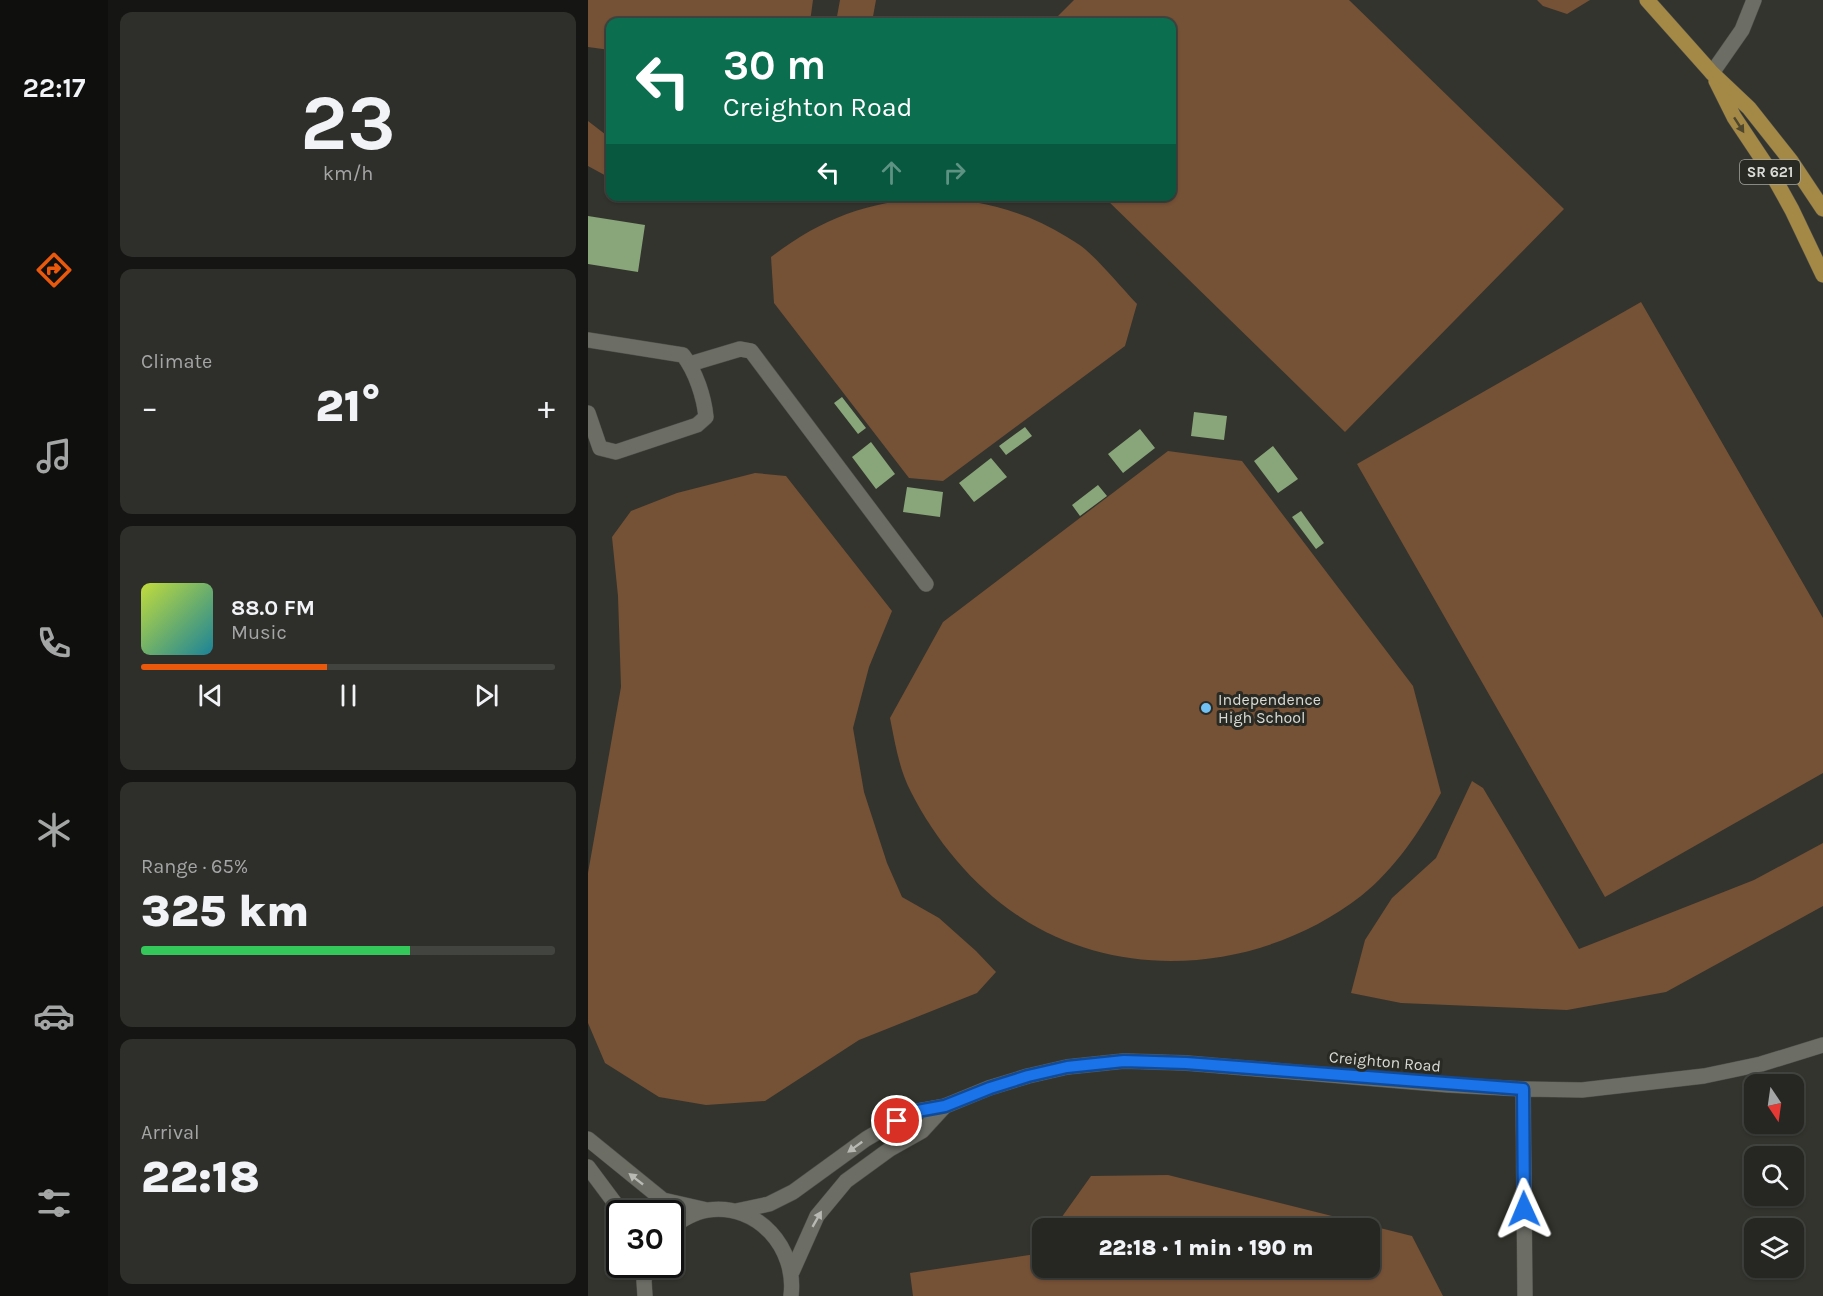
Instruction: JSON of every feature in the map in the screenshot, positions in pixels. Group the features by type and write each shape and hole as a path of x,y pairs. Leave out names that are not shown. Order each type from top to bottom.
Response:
{"main road":[{"name":"SR 621","path":"1647,0 1712,73 1749,108 1791,161 1823,209"},
{"name":"SR 621","path":"1712,73 1734,117 1792,210 1823,275"}],"street":[{"path":"1712,73 1742,30 1754,0"},
{"path":"588,340 683,355 690,364 705,405 706,417 697,425 615,452 600,448 588,413"},
{"path":"690,364 740,349 751,351 926,584"},
{"name":"Creighton Road","path":"684,1218 707,1210 736,1211 768,1204 793,1192 866,1139 912,1112 945,1106 990,1088 1067,1067 1124,1061 1186,1063 1523,1089 1582,1090 1704,1076 1761,1064 1823,1045"},
{"path":"1523,1089 1525,1296"},
{"name":"Creighton Road","path":"792,1272 817,1216 846,1181 890,1149 922,1131 945,1106"},
{"path":"588,1139 663,1200 707,1210"},
{"path":"588,1167 613,1200"},
{"name":"Creighton Road","path":"736,1211 756,1220 773,1233 786,1251 792,1272 791,1296"},
{"path":"645,1296 646,1278"}],"shaded area":[{"path":"588,0 813,0 811,18 606,18 606,49 588,47"},
{"path":"840,0 876,0 873,18 837,18"},
{"path":"1074,0 1349,0 1564,209 1345,432 1108,201 1176,201 1176,18 1056,18"},
{"path":"1537,0 1590,0 1567,14 1543,6"},
{"path":"588,121 606,135 606,176 588,166"},
{"path":"967,201 1002,208 1035,220 1084,248 1137,304 1125,346 943,481 909,478 774,303 771,257 790,243 828,222 846,214 886,203"},
{"path":"1641,302 1823,618 1823,773 1605,897 1357,464"},
{"path":"1168,451 1242,461 1413,686 1441,793 1396,862 1361,896 1323,921 1281,940 1238,954 1193,960 1148,960 1104,953 1061,939 1003,905 971,877 957,861 921,810 903,774 890,718 943,622"},
{"path":"755,473 786,476 892,611 869,667 853,728 864,792 887,863 902,897 939,918 996,972 977,993 859,1040 765,1101 706,1105 659,1097 605,1063 588,1023 588,873 621,687 618,596 612,537 631,511 677,493"},
{"path":"1472,781 1483,788 1579,949 1754,880 1823,843 1823,906 1666,992 1567,1010 1401,1003 1351,993 1365,940 1392,898 1436,858"},
{"path":"1168,1175 1340,1218 1061,1218 1091,1176"},
{"path":"1380,1228 1412,1236 1443,1296 913,1296 910,1273 1032,1255 1032,1278 1380,1278"}],"building":[{"path":"588,216 645,225 638,272 588,264"},
{"path":"842,397 866,428 858,434 834,403"},
{"path":"1194,412 1227,416 1224,440 1191,436"},
{"path":"1025,427 1032,436 1006,455 999,446"},
{"path":"1140,429 1155,448 1123,473 1108,454"},
{"path":"871,442 895,474 876,489 852,457"},
{"path":"1273,446 1298,479 1278,493 1254,461"},
{"path":"991,458 1007,477 974,502 959,483"},
{"path":"1098,485 1107,496 1080,516 1072,505"},
{"path":"907,487 943,492 940,517 903,512"},
{"path":"1301,511 1324,543 1316,549 1292,517"}],"place":[{"name":"Independence High School","path":"1206,708"}],"route":[{"path":"897,1121 912,1112 945,1106 1028,1076 1067,1067 1124,1061 1186,1063 1523,1089 1524,1209"}]}
